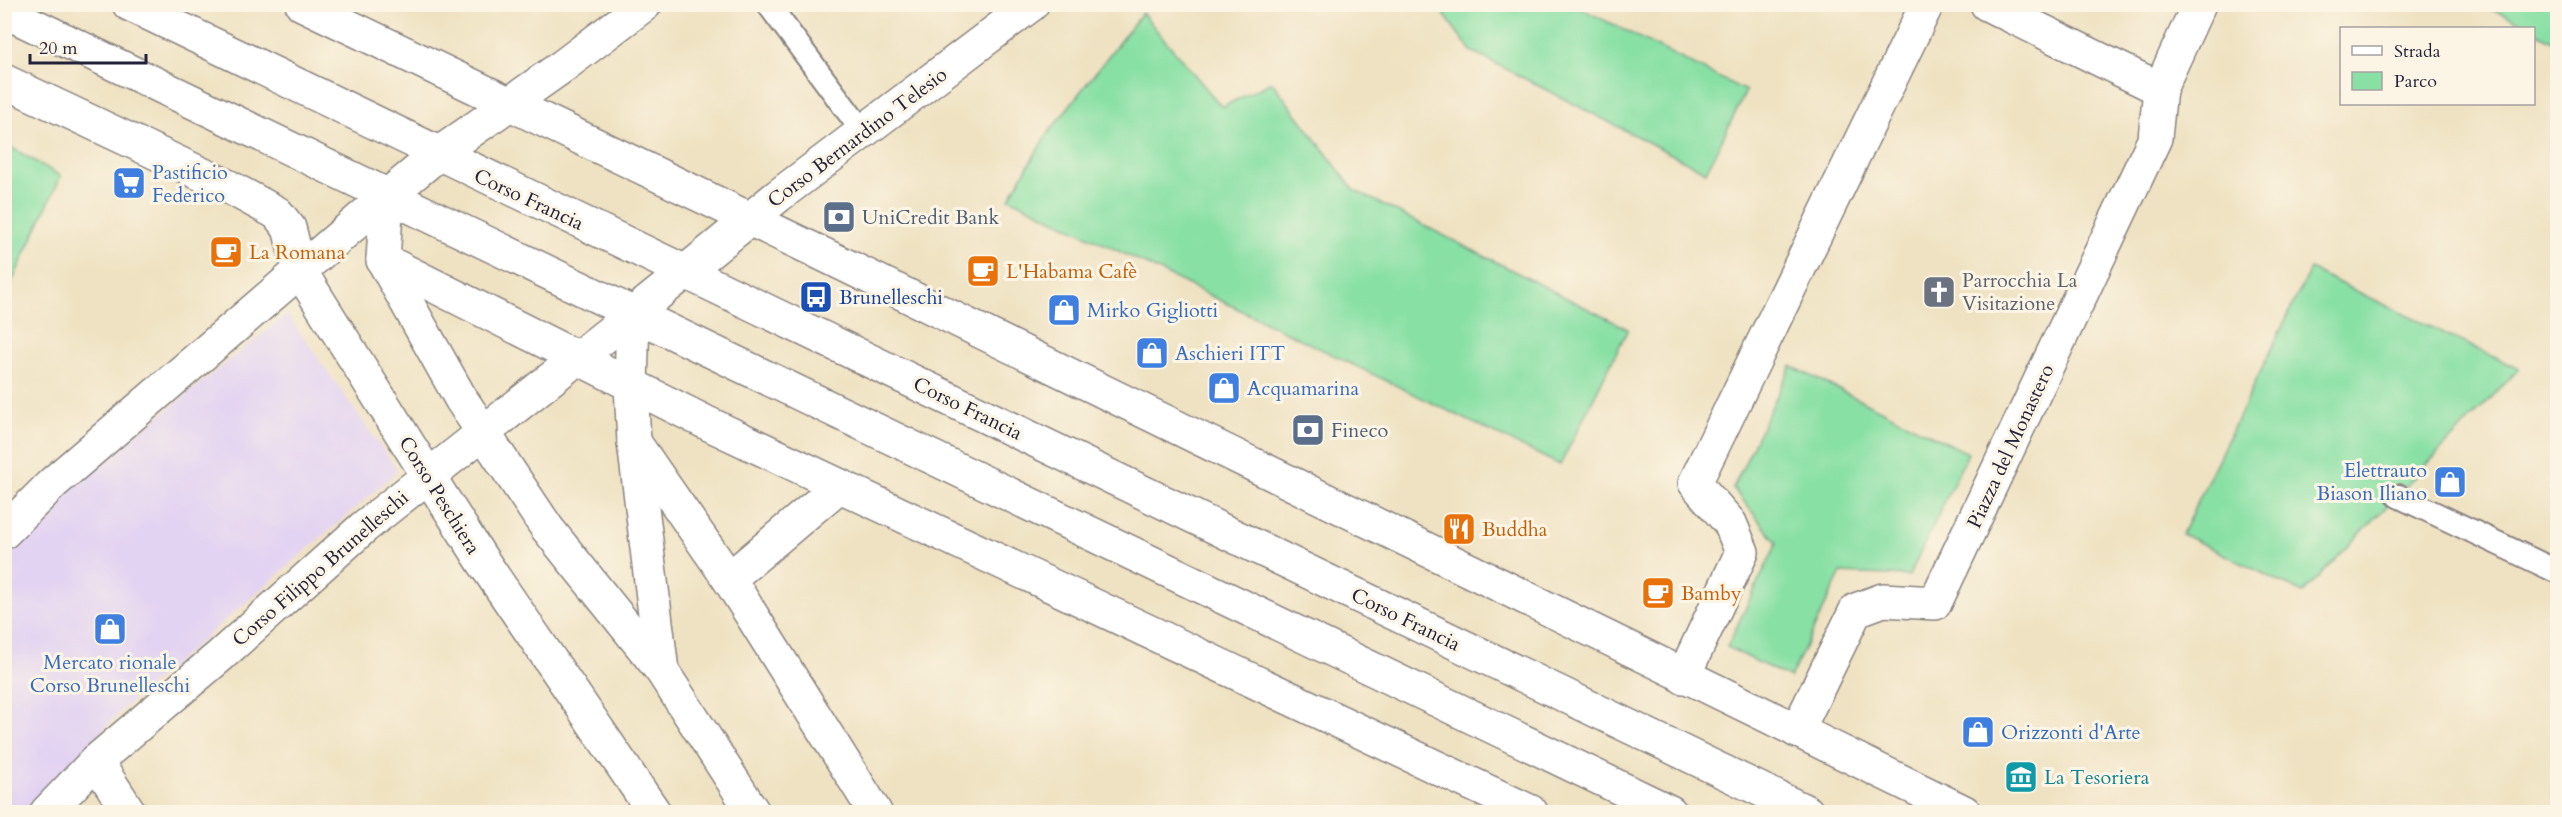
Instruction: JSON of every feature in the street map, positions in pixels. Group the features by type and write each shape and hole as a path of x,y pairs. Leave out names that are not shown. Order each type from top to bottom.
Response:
{"street":[{"name":"Corso Francia","path":"129,4 437,155 685,272 1807,813"},
{"path":"302,4 510,102 1964,813"},
{"path":"4,532 53,483 387,196 437,155 563,66 645,4"},
{"name":"Corso Bernardino Telesio","path":"685,272 750,219 1032,4"},
{"path":"1683,677 1742,552 1730,523 1695,483 1927,4"},
{"path":"1987,4 2160,89"},
{"name":"Piazza del Monastero","path":"1797,731 1856,610 1883,600 1935,603 2155,138 2160,89 2199,4"},
{"path":"4,11 241,123 387,196 1670,813"},
{"name":"Corso Peschiera","path":"4,81 229,187 277,213 289,228 300,271 428,476 482,560 654,813"},
{"path":"387,196 383,260 461,399 547,528 662,671 753,813"},
{"path":"383,260 631,386 1531,813"},
{"path":"662,671 634,442 631,386 633,314 685,272"},
{"name":"Corso Filippo Brunelleschi","path":"47,813 96,761 220,656 364,527 633,314"},
{"path":"634,442 729,579 875,813"},
{"path":"729,579 839,486"},
{"path":"96,761 129,813"}],"lane":[{"path":"768,4 863,132"},
{"path":"2398,496 2558,572"}],"shaded area":[{"name":"Mercato rionale Corso Brunelleschi","path":"287,314 398,471 124,708 24,812 5,812 4,551 50,503"}],"green space":[{"path":"1437,5 1577,5 1746,91 1706,172 1471,51"},
{"path":"2481,5 2557,5 2557,43 2535,32 2535,27"},
{"path":"1142,13 1222,107 1272,82 1354,190 1628,329 1560,465 1009,198 1046,136"},
{"path":"5,144 61,176 5,297"},
{"path":"2310,269 2519,369 2303,593 2182,534"},
{"path":"1791,366 1968,453 1909,576 1841,573 1790,678 1727,647 1777,543 1733,488"}],"place":[{"name":"Pastificio Federico","path":"129,183"},
{"name":"UniCredit Bank","path":"839,217"},
{"name":"La Romana","path":"226,252"},
{"name":"L'Habama Cafè","path":"983,271"},
{"name":"Parrocchia La Visitazione","path":"1939,292"},
{"name":"Brunelleschi","path":"816,297"},
{"name":"Mirko Gigliotti","path":"1064,310"},
{"name":"Aschieri ITT","path":"1152,353"},
{"name":"Acquamarina","path":"1224,388"},
{"name":"Fineco","path":"1308,430"},
{"name":"Elettrauto Biason Iliano","path":"2450,482"},
{"name":"Buddha","path":"1459,529"},
{"name":"Bamby","path":"1658,593"},
{"name":"Mercato rionale Corso Brunelleschi","path":"110,629"},
{"name":"Orizzonti d'Arte","path":"1978,732"},
{"name":"La Tesoriera","path":"2021,777"}]}
